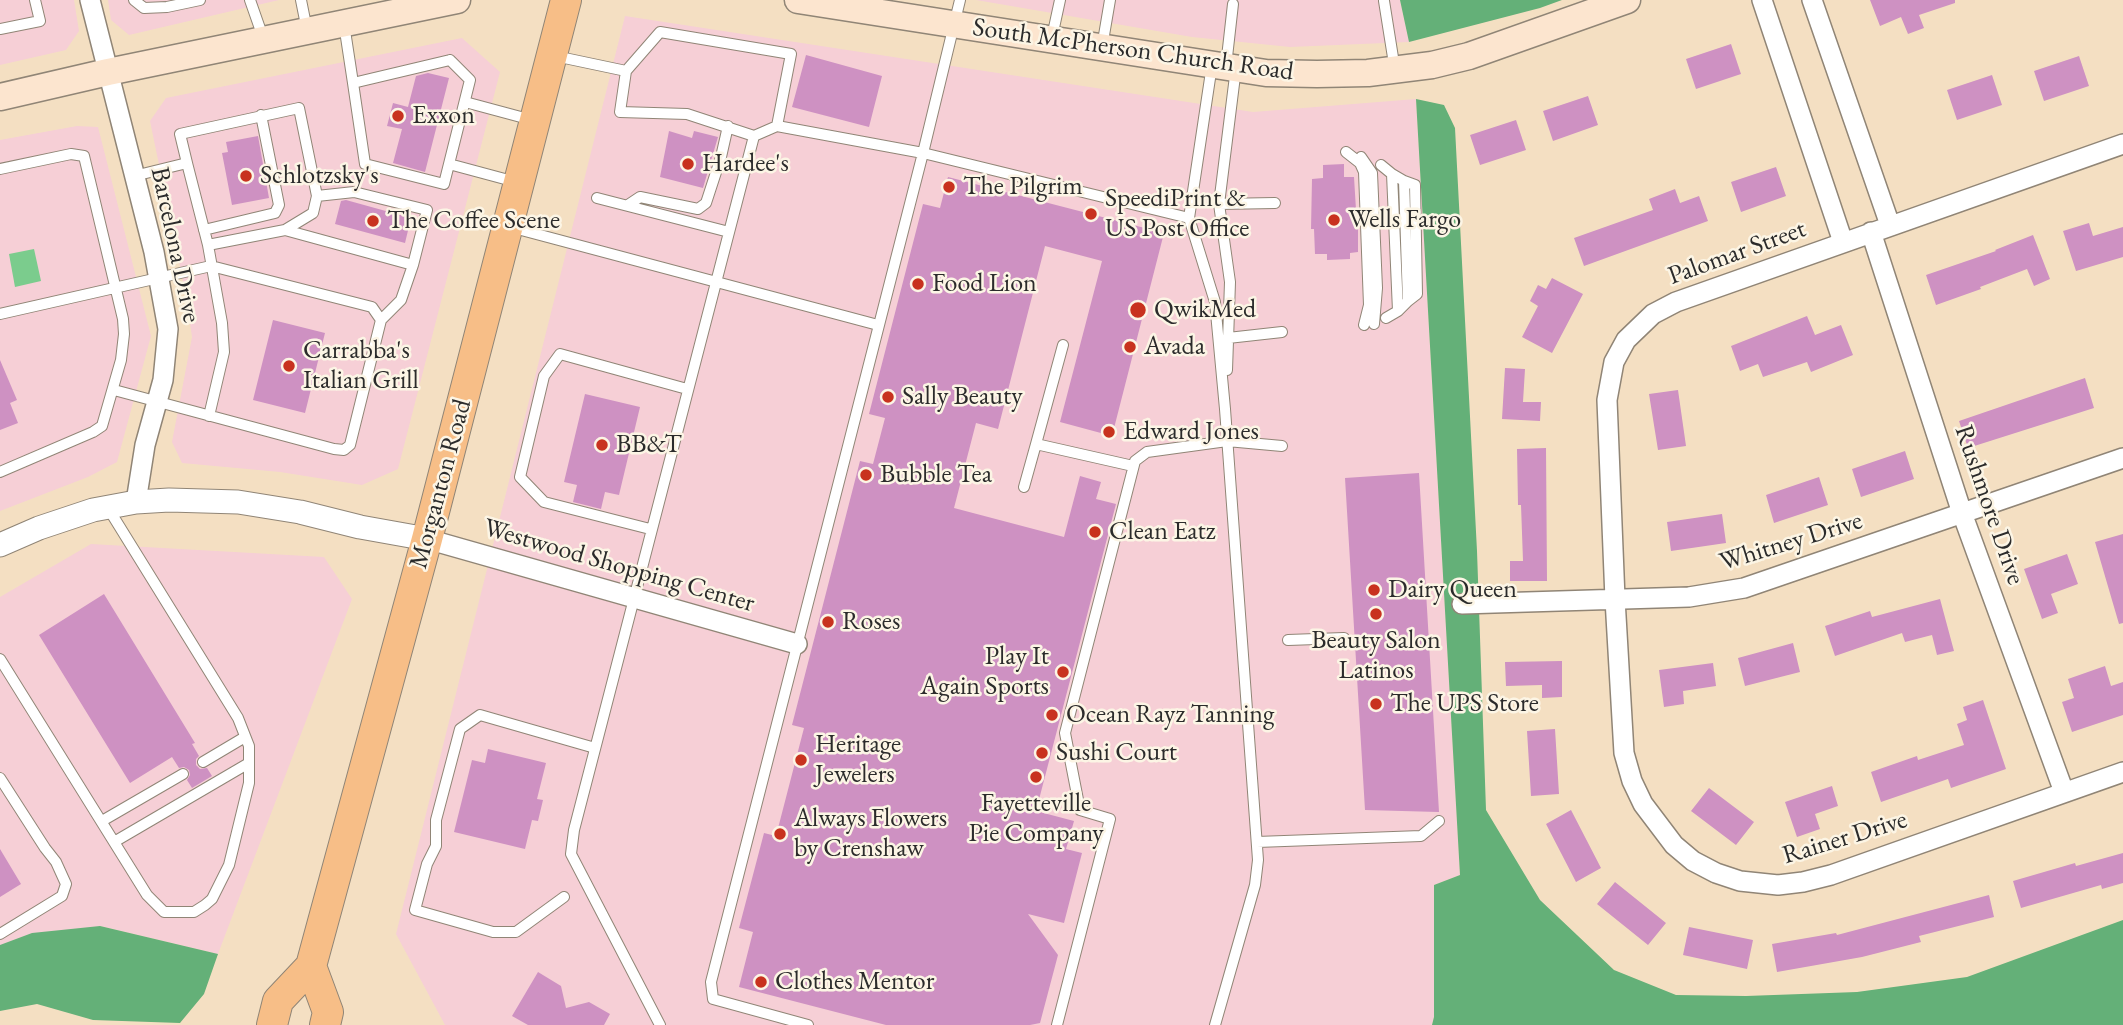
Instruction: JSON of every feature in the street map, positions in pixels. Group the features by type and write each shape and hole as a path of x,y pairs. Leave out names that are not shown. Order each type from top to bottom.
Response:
{"main road":[{"path":"0,97 457,0"},
{"name":"Morganton Road","path":"272,1025 278,1001 311,966 427,539 566,0"},
{"name":"South McPherson Church Road","path":"798,0 958,13 1051,40 1266,73 1317,74 1432,65 1469,56 1627,0"},
{"path":"311,966 328,1012 325,1025"}],"street":[{"path":"1762,0 1843,242"},
{"path":"1812,0 1890,225"},
{"name":"Barcelona Drive","path":"93,1 159,277 168,329 163,380 145,445 136,502"},
{"name":"Palomar Street","path":"1615,599 1608,387 1614,362 1626,340 1654,314 1676,302 2123,144"},
{"name":"Rushmore Drive","path":"1871,232 1962,513 2064,792"},
{"name":"Whitney Drive","path":"1462,604 1689,597 1744,588 2123,458"},
{"path":"0,545 39,528 107,508 136,502 169,500 238,502 427,539"},
{"name":"Westwood Shopping Center","path":"427,539 797,644"},
{"name":"Rainer Drive","path":"1615,599 1624,753 1632,781 1657,825 1674,845 1693,861 1716,873 1765,885 1803,882 1831,875 2123,772"}],"lane":[{"path":"0,29 40,21 36,0"},
{"path":"134,0 144,8 167,7 200,0"},
{"path":"250,0 264,40"},
{"path":"301,0 307,31"},
{"path":"1051,40 1060,0"},
{"path":"1102,47 1110,0"},
{"path":"1384,1 1395,70"},
{"path":"1225,409 1230,282 1219,204 1225,66 1233,4"},
{"path":"808,1025 713,999 711,982 958,13"},
{"path":"344,24 365,164 444,184 470,80 450,60 353,83"},
{"path":"776,126 791,54 660,32 626,71 620,112 687,114 754,136 776,126 923,153 1189,218"},
{"path":"551,55 626,71"},
{"path":"1215,1025 1255,885 1256,842 1215,302 1189,218 1225,66"},
{"path":"465,102 535,120"},
{"path":"208,244 285,230 313,214 317,196 299,108 180,134 208,244 220,310 224,352 209,416"},
{"path":"204,230 275,213 279,205 261,116"},
{"path":"628,205 640,197 698,209 706,203 722,157 728,126"},
{"path":"660,1025 571,853 574,830 650,529 754,136"},
{"path":"1346,152 1360,163 1364,172 1369,325 1377,288 1372,173 1358,154"},
{"path":"0,169 71,154 84,156 123,319 124,345 114,390 102,426 0,472"},
{"path":"134,176 187,163"},
{"path":"449,164 519,182"},
{"path":"1381,165 1404,181 1408,301 1386,318"},
{"path":"1392,174 1398,311"},
{"path":"114,390 344,450 349,445 381,320 401,300 427,210 354,192 317,196"},
{"path":"597,198 729,232"},
{"path":"1219,204 1275,202"},
{"path":"508,226 878,325"},
{"path":"285,230 413,265"},
{"path":"0,314 211,266 372,307 381,320"},
{"path":"1228,338 1282,332"},
{"path":"1024,487 1063,345"},
{"path":"650,529 544,502 520,477 544,376 560,354 687,389"},
{"path":"1056,1025 1110,819 1080,810 1065,733 1133,466 1135,461 1147,452 1227,441 1282,446"},
{"path":"1036,444 1133,466"},
{"path":"0,659 147,894 164,912 194,912 212,899 229,865 249,783 249,746 238,718 107,508"},
{"path":"1288,640 1343,638"},
{"path":"564,897 516,932 493,932 415,910 427,864 436,846 436,820 460,729 480,715 595,748"},
{"path":"203,762 245,737"},
{"path":"114,842 249,763"},
{"path":"102,821 183,774"},
{"path":"0,778 56,862 66,884 62,896 0,934"},
{"path":"1256,842 1421,836 1439,821"}],"shaded area":[{"path":"0,0 74,0 79,31 66,50 0,65"},
{"path":"108,0 279,0 129,35 111,20"},
{"path":"976,0 1400,0 1409,42 1290,47 1192,37"},
{"path":"625,16 1253,112 1416,99 1460,875 1434,885 1432,1025 445,1025 396,934"},
{"path":"462,38 500,72 398,469 362,485 280,472 182,463 172,442 192,337 150,121 166,98"},
{"path":"77,126 98,127 151,336 117,462 88,477 0,511 0,140"},
{"path":"91,544 324,557 352,599 218,954 100,926 0,971 0,597"}],"green space":[{"path":"1400,0 1562,0 1409,42"},
{"path":"1416,99 1444,105 1455,128 1477,551 1486,810 1540,900 1614,970 1676,995 1746,996 1857,992 1967,977 2123,920 2123,1025 1432,1025 1434,885 1460,875"},
{"path":"34,249 41,281 15,287 9,254"},
{"path":"100,926 218,954 204,994 180,1023 93,1020 37,1004 0,1011 0,945 32,933"}],"building":[{"path":"1870,0 1955,0 1955,3 1919,15 1924,28 1908,34 1901,17 1880,26"},
{"path":"1731,44 1741,74 1696,89 1686,59"},
{"path":"806,55 882,76 869,127 792,107"},
{"path":"2079,56 2089,86 2044,101 2034,71"},
{"path":"428,73 449,78 425,172 393,163 402,129 387,126 393,103 408,107 416,76"},
{"path":"1992,75 2002,105 1957,120 1947,90"},
{"path":"1588,96 1598,125 1553,141 1543,111"},
{"path":"1516,120 1526,150 1480,165 1470,135"},
{"name":"Hardee's","path":"669,131 692,138 694,131 718,137 703,188 660,177"},
{"name":"Schlotzsky's","path":"258,136 269,198 232,205 222,153 228,152 226,142"},
{"name":"Wells Fargo","path":"1344,164 1344,177 1354,177 1358,210 1358,252 1350,253 1350,259 1327,260 1327,254 1315,254 1314,229 1311,229 1312,179 1323,178 1323,165"},
{"path":"1776,167 1786,196 1741,212 1731,182"},
{"path":"948,177 1164,233 1112,436 1060,422 1102,261 1045,246 998,429 976,423 954,508 1064,537 1080,476 1101,482 1096,499 1116,504 1036,811 1074,821 1066,849 1082,853 1064,923 1028,914 1058,955 1040,1023 1030,1025 886,1025 739,987 753,932 739,928 764,833 776,836 804,728 792,725 860,461 873,464 885,418 869,414 923,204 940,208"},
{"path":"1675,189 1680,203 1699,196 1708,221 1584,266 1574,238 1653,210 1649,199"},
{"name":"The Coffee Scene","path":"346,200 411,218 405,243 335,224 341,201"},
{"path":"2089,223 2093,236 2123,227 2123,257 2076,271 2063,231"},
{"path":"2033,235 2050,279 2034,286 2027,269 1936,305 1926,275"},
{"path":"1552,278 1583,294 1552,353 1522,337 1538,306 1530,301 1538,285 1546,289"},
{"path":"1807,316 1815,335 1841,325 1853,355 1811,372 1807,362 1763,377 1758,364 1740,371 1731,346"},
{"name":"Carrabba's Italian Grill","path":"273,320 325,333 305,413 253,400"},
{"path":"0,360 17,400 10,403 18,423 0,430"},
{"path":"1505,368 1525,369 1523,402 1541,402 1540,421 1502,419"},
{"path":"2085,378 2094,408 1968,448 1959,421"},
{"path":"1678,390 1686,446 1658,450 1649,394"},
{"name":"BB&T","path":"585,394 640,407 619,495 605,492 601,509 573,502 577,485 564,482"},
{"path":"1546,448 1547,581 1510,581 1510,561 1523,561 1517,449"},
{"path":"1905,451 1914,479 1861,497 1852,469"},
{"path":"1419,473 1439,812 1365,810 1345,478"},
{"path":"1819,477 1828,505 1774,523 1766,495"},
{"path":"1722,514 1726,543 1671,551 1667,522"},
{"path":"2123,534 2123,623 2119,624 2095,542"},
{"path":"2067,554 2078,584 2051,594 2058,613 2042,619 2024,569"},
{"path":"104,594 195,743 192,744 199,756 196,765 200,769 207,768 212,776 192,788 187,780 189,770 179,768 172,757 130,783 39,635"},
{"path":"1940,599 1954,651 1937,655 1932,635 1905,642 1902,633 1835,656 1825,626 1870,611 1872,617"},
{"path":"1793,643 1800,672 1745,686 1738,658"},
{"path":"1562,661 1562,697 1542,698 1542,685 1506,686 1505,662"},
{"path":"1713,663 1716,686 1683,691 1684,704 1664,707 1659,670"},
{"path":"2105,666 2111,686 2123,682 2123,715 2072,732 2062,702 2074,698 2068,679"},
{"path":"1983,700 2006,769 1951,788 1948,779 1881,802 1871,772 1917,756 1918,760 1964,745 1957,724 1967,720 1963,707"},
{"path":"1555,729 1559,794 1531,796 1527,731"},
{"path":"488,749 546,763 537,799 543,800 538,821 532,820 525,849 454,832 472,760 485,763"},
{"path":"1832,786 1838,806 1815,814 1820,829 1797,837 1785,802"},
{"path":"1709,788 1754,822 1736,845 1691,811"},
{"path":"1571,810 1601,868 1576,882 1546,824"},
{"path":"0,849 21,884 0,897"},
{"path":"2123,853 2123,883 2102,889 2101,885 2021,908 2013,881 2075,863 2076,866"},
{"path":"1615,882 1666,923 1648,945 1597,904"},
{"path":"1989,895 1994,917 1919,936 1921,942 1862,957 1777,972 1772,944 1836,933 1837,935"},
{"path":"1689,927 1753,940 1747,969 1683,955"},
{"path":"538,972 561,986 566,1008 589,1002 610,1014 604,1025 528,1025 512,1016"}],"place":[{"name":"Exxon","path":"398,116"},
{"name":"Hardee's","path":"688,164"},
{"name":"Schlotzsky's","path":"246,176"},
{"name":"The Pilgrim","path":"949,187"},
{"name":"SpeediPrint & US Post Office","path":"1091,214"},
{"name":"Wells Fargo","path":"1334,220"},
{"name":"The Coffee Scene","path":"373,221"},
{"name":"Food Lion","path":"918,284"},
{"name":"QwikMed","path":"1138,310"},
{"name":"Avada","path":"1130,347"},
{"name":"Carrabba's Italian Grill","path":"289,366"},
{"name":"Sally Beauty","path":"888,397"},
{"name":"Edward Jones","path":"1109,432"},
{"name":"BB&T","path":"602,445"},
{"name":"Bubble Tea","path":"866,475"},
{"name":"Clean Eatz","path":"1095,532"},
{"name":"Dairy Queen","path":"1374,590"},
{"name":"Beauty Salon Latinos","path":"1376,614"},
{"name":"Roses","path":"828,622"},
{"name":"Play It Again Sports","path":"1063,672"},
{"name":"The UPS Store","path":"1376,704"},
{"name":"Ocean Rayz Tanning","path":"1052,715"},
{"name":"Sushi Court","path":"1042,753"},
{"name":"Heritage Jewelers","path":"801,760"},
{"name":"Fayetteville Pie Company","path":"1036,777"},
{"name":"Always Flowers by Crenshaw","path":"780,834"},
{"name":"Clothes Mentor","path":"761,982"}]}
